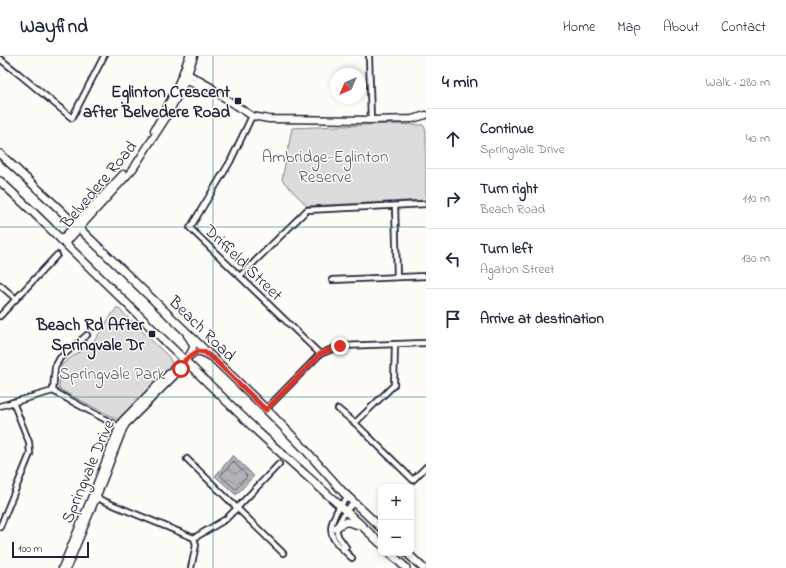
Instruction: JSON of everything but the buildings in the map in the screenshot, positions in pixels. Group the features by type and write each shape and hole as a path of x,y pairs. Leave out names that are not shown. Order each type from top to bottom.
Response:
{"main road":[{"name":"Beach Road","path":"0,154 78,227 266,410 301,445 351,500 378,525"},
{"name":"Beach Road","path":"0,181 257,431 346,510 378,541"},
{"path":"336,528 342,523 351,522 364,528"},
{"path":"393,556 406,568"},
{"path":"410,556 422,568"}],"street":[{"path":"0,59 72,118 104,56"},
{"name":"Belvedere Road","path":"185,76 189,56"},
{"name":"Belvedere Road","path":"63,242 132,169 166,118 194,56"},
{"path":"369,56 371,120"},
{"path":"185,76 211,87 217,93 252,116 269,119 412,119 426,115"},
{"name":"Driffield Street","path":"252,116 230,162 190,228 320,354"},
{"path":"240,276 307,210 426,204"},
{"path":"395,206 397,277"},
{"path":"0,316 57,255"},
{"path":"332,280 426,276"},
{"path":"0,284 16,299"},
{"name":"Springvale Drive","path":"67,568 121,428 181,369 192,350 193,347 181,327"},
{"path":"53,391 55,367 60,358 87,336"},
{"path":"266,410 320,354 340,346 426,343"},
{"path":"355,423 394,385 395,344"},
{"name":"Springvale Drive","path":"185,360 198,351 204,352 214,359"},
{"path":"0,406 53,391 121,428"},
{"path":"0,527 30,454 29,442 13,402"},
{"path":"338,409 355,423 412,480 426,467"},
{"path":"187,459 283,553"},
{"path":"194,538 226,519 279,464"},
{"path":"94,497 194,538"},
{"name":"Springvale Drive","path":"62,568 94,497"},
{"path":"351,500 340,505 330,526 330,530 337,543 352,558"},
{"path":"346,546 338,536 336,528 351,500"},
{"path":"191,568 196,545 194,538"}],"green space":[{"name":"Ambridge-Eglinton Reserve","path":"388,124 423,125 426,130 426,200 307,206 282,180 292,128"},
{"name":"Springvale Park","path":"117,307 169,357 172,364 120,421 59,389 61,365 94,341"}],"water":[{"path":"233,455 254,476 236,495 215,476"}],"place":[{"name":"Eglinton Crescent after Belvedere Road","path":"238,101"},
{"name":"Beach Rd After Springvale Dr","path":"152,334"}],"route":[{"path":"181,369 185,360 198,351 204,352 214,359 266,410 320,354 340,346"}]}
